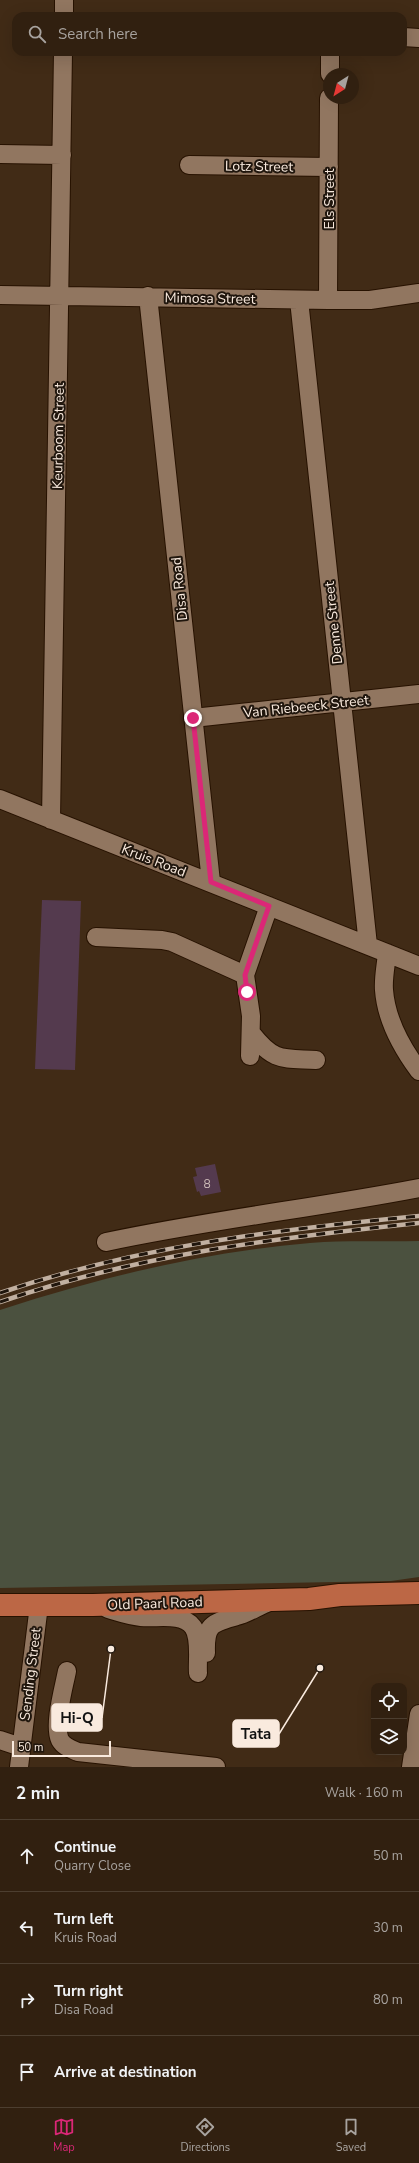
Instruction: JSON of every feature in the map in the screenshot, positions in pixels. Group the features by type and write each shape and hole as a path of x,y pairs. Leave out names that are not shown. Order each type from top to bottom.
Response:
{"main road":[{"name":"Old Paarl Road","path":"0,1605 93,1605 309,1599 340,1595 419,1593"},
{"name":"Old Paarl Road","path":"309,1599 343,1605 419,1608"}],"street":[{"path":"64,0 64,12"},
{"path":"407,37 419,38"},
{"name":"Keurboom Street","path":"51,820 63,56"},
{"path":"330,56 330,68"},
{"name":"Els Street","path":"328,300 330,104"},
{"path":"0,154 62,155"},
{"name":"Lotz Street","path":"189,165 329,167"},
{"name":"Mimosa Street","path":"0,295 370,300 419,293"},
{"name":"Disa Road","path":"148,296 211,882"},
{"name":"Denne Street","path":"299,300 368,945"},
{"name":"Van Riebeeck Street","path":"193,718 419,694"},
{"name":"Kruis Road","path":"0,799 419,966"},
{"path":"250,1056 252,1034 245,975 269,906"},
{"path":"96,937 162,940 172,942 245,975"},
{"path":"387,953 384,991 388,1011 405,1050 419,1071"},
{"path":"252,1034 267,1052 274,1056 281,1058 316,1060"},
{"path":"106,1242 170,1228 267,1214 419,1188"},
{"path":"93,1605 140,1617 176,1618 187,1622 193,1628 196,1636 202,1673 207,1630 214,1623 223,1618 238,1616 271,1600"},
{"name":"Sending Street","path":"19,1767 39,1605"},
{"path":"67,1671 58,1726 60,1739 77,1759 216,1767"},
{"path":"411,1767 419,1714"},
{"path":"0,1740 22,1747"}],"green space":[{"path":"351,1241 419,1241 419,1577 391,1581 0,1588 0,1310 76,1287 192,1259 270,1247 310,1243"}],"building":[{"path":"42,900 81,901 75,1070 35,1069"},
{"path":"215,1164 221,1192 201,1196 199,1191 197,1192 193,1177 197,1176 195,1168"}],"railway":[{"path":"0,1293 103,1263 207,1242 312,1227 419,1216"},
{"path":"0,1302 103,1272 207,1250 312,1235 419,1223"}],"place":[{"name":"Hi-Q","path":"111,1649"},
{"name":"Tata","path":"320,1668"}],"route":[{"path":"193,718 211,882 269,906 245,975 247,992"}]}
